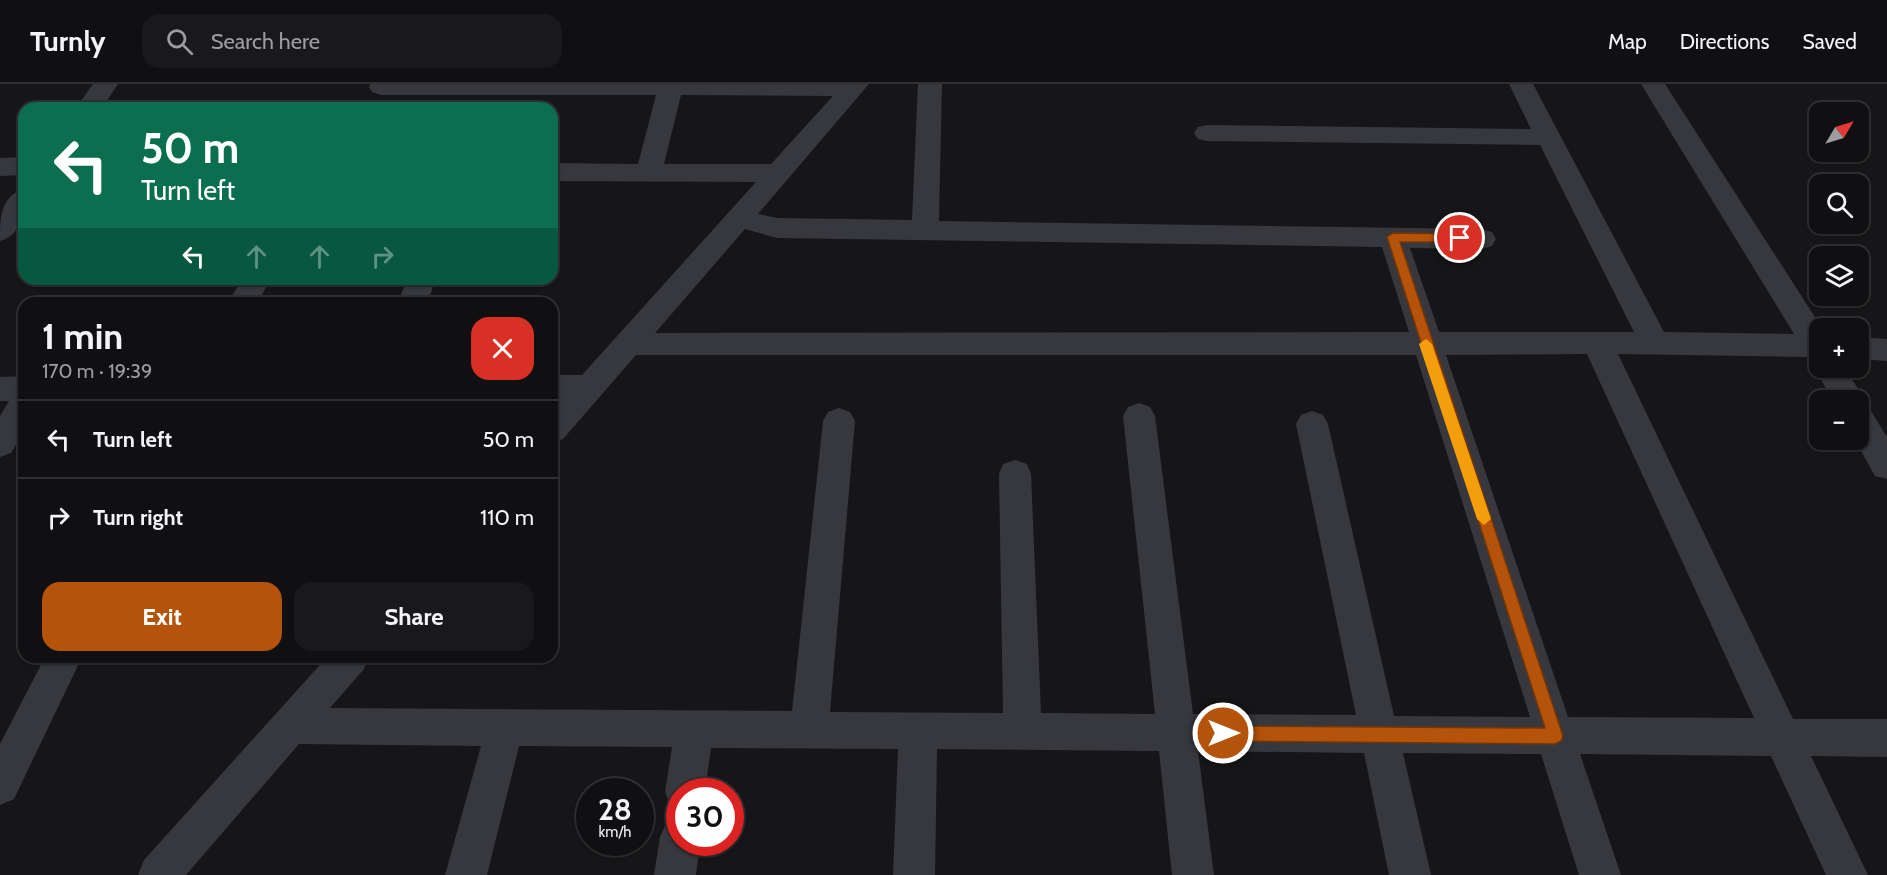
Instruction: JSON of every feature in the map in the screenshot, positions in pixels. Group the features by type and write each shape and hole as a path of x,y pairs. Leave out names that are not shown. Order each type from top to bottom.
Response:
{"street":[{"path":"93,102 106,84"},
{"path":"925,230 930,84"},
{"path":"1521,84 1655,343"},
{"path":"1653,84 1809,334"},
{"path":"381,87 493,98 671,85 856,86"},
{"path":"649,172 671,85"},
{"path":"558,423 856,86"},
{"path":"1208,133 1549,137"},
{"path":"0,167 18,166"},
{"path":"558,172 779,173"},
{"path":"0,231 18,206"},
{"path":"739,218 777,228 1482,239"},
{"path":"1393,237 1425,343 1600,875"},
{"path":"1597,343 1847,875"},
{"path":"628,344 1655,343 1809,352"},
{"path":"1869,349 1887,350"},
{"path":"558,387 590,387"},
{"path":"0,389 18,388"},
{"path":"0,444 18,413"},
{"path":"1139,416 1194,875"},
{"path":"809,730 839,421"},
{"path":"1312,424 1410,875"},
{"path":"1869,436 1887,466"},
{"path":"1015,474 1023,732"},
{"path":"0,785 61,663"},
{"path":"159,875 346,663"},
{"path":"290,726 1887,738"},
{"path":"466,875 505,727"},
{"path":"687,778 694,729"},
{"path":"914,875 918,731"},
{"path":"675,875 678,856"}],"slow traffic":[{"path":"1426,344 1484,519"}],"route":[{"path":"1223,733 1555,736 1425,343 1393,237 1460,238"}]}
